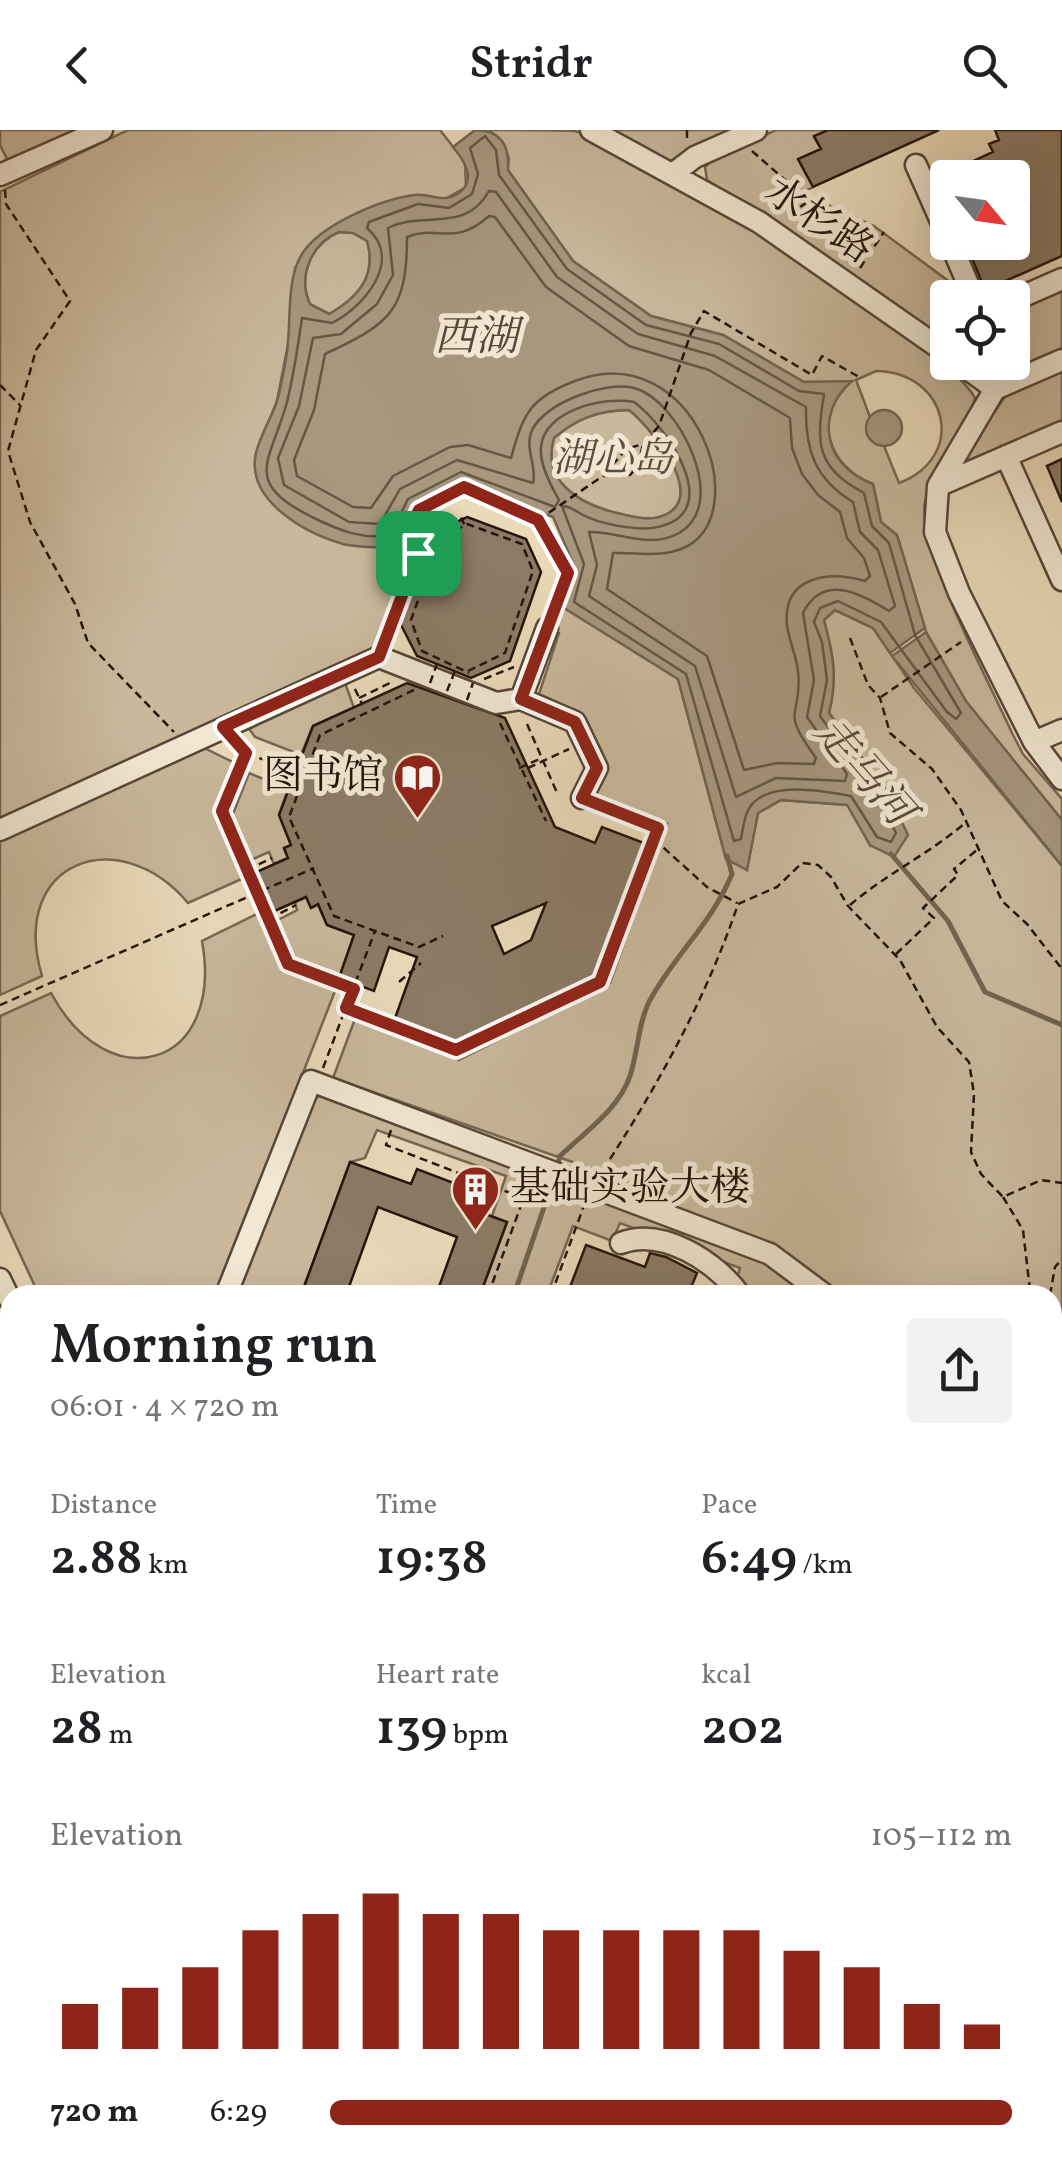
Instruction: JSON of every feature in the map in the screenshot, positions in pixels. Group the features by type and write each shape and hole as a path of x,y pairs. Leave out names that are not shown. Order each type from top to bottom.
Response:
{"street":[{"path":"2,170 102,130"},
{"name":"水杉路","path":"590,130 759,222 930,341"},
{"path":"674,173 756,130"},
{"path":"916,165 930,197"},
{"path":"1030,293 1062,278"},
{"path":"1062,360 996,389 938,486 935,532 958,593 1034,742 1062,778"},
{"path":"983,380 996,389"},
{"path":"938,486 1062,432"},
{"path":"1006,456 1060,567"},
{"path":"521,699 547,628"},
{"path":"0,830 379,657 496,704 521,699 575,722 597,768 582,798"},
{"path":"1034,742 1062,730"},
{"path":"230,1285 310,1081 770,1254 812,1285"},
{"path":"621,1243 639,1236 705,1258 731,1285"}],"path":[{"path":"734,140 761,156 800,193"},
{"path":"2,170 6,204 70,301 36,350 8,452 30,522 75,604 88,642 185,744"},
{"path":"790,215 812,198"},
{"path":"850,285 884,232"},
{"path":"603,476 630,475 638,466 643,444 659,426 704,311 812,375 822,356 859,377"},
{"path":"0,385 21,406"},
{"path":"540,518 603,476 626,449 643,444"},
{"path":"0,449 8,452"},
{"path":"418,553 402,546 419,510 464,487 540,518 568,573 547,628"},
{"path":"379,657 425,533 459,519 464,525 522,544 534,571 505,653 468,671 422,651 417,641 411,620 440,538 464,525"},
{"path":"403,593 410,596"},
{"path":"850,638 868,685 880,698 890,733 932,769 966,822 1002,901 1027,924 1062,969"},
{"path":"411,644 417,641"},
{"path":"880,698 951,649"},
{"path":"449,663 452,654"},
{"path":"359,698 422,677 438,664"},
{"path":"467,700 476,683 510,668"},
{"path":"447,691 455,671"},
{"path":"426,693 417,689 320,736 290,817 334,916 419,948 443,936"},
{"path":"500,722 546,821"},
{"path":"527,724 558,795"},
{"path":"223,727 246,753 312,776"},
{"path":"520,767 584,742"},
{"path":"246,753 222,811 288,964 354,989"},
{"path":"527,766 542,758"},
{"path":"346,1008 456,1050 600,982 658,828 582,798"},
{"path":"848,906 876,882 932,852 966,822"},
{"path":"654,839 707,887 738,904"},
{"path":"895,954 934,918 923,908 958,875 954,870 978,849"},
{"path":"245,870 272,858"},
{"path":"554,1285 587,1182 672,1053 721,956 738,904 777,887 802,864 818,865 831,877 848,906 895,954 937,1027 969,1062 974,1094 970,1152 980,1174 1003,1197 1023,1230 1029,1285"},
{"path":"0,1005 312,869"},
{"path":"268,920 296,905"},
{"path":"316,1083 375,931"},
{"path":"399,982 422,963"},
{"path":"398,1113 386,1146 523,1198"},
{"path":"492,1285 523,1198 541,1165"},
{"path":"438,1177 441,1167"},
{"path":"1003,1197 1042,1180 1062,1182"},
{"path":"1052,1285 1055,1267 1062,1258"}],"green space":[{"path":"0,130 76,130 52,141 56,151 13,171 0,145"},
{"path":"128,130 440,130 465,162 466,187 445,199 408,196 325,231 295,268 290,334 277,401 255,457 343,544 396,548 413,554 392,599 377,650 0,822 0,192"},
{"path":"490,130 575,131 609,145 722,209 853,295 930,354 930,380 959,380 975,398 929,488 925,523 943,582 973,651 1023,754 1062,799 1062,820 965,701 926,632 897,535 881,522 873,484 845,466 836,453 830,439 831,410 851,382 804,382 723,335 651,316 573,261 507,169 509,158","holes":["876,371 900,375 920,385 933,400 941,436 935,455 921,471 899,483 884,446 867,434 870,417 856,380"]},
{"path":"608,130 731,130 669,162"},
{"path":"776,130 828,130 814,137 821,149 799,159 813,187 801,193 874,226 947,280 930,280 930,331 707,180 705,167"},
{"path":"339,232 353,233 367,241 370,265 357,293 330,314 310,304 306,272 321,244"},
{"path":"1062,287 1062,349 1030,362 1030,301"},
{"path":"1062,369 1062,423 959,464 1006,395"},
{"name":"湖心岛","path":"629,410 660,444 678,476 678,504 660,517 633,517 588,503 566,488 553,466 554,438 562,431 598,414"},
{"path":"561,606 678,679 726,859 747,868 758,813 781,800 848,805 870,845 886,790 829,713 833,666 824,620 835,610 873,628 914,688 1062,866 1062,1285 820,1285 774,1250 599,1177 601,1172 333,1078 355,1019 459,1060 610,983 667,824 591,793 604,765 582,714 539,694 559,633 552,630"},
{"path":"343,677 354,708 313,726 301,755 255,737 244,722"},
{"path":"196,744 237,764 218,812 246,877 188,903 161,878 131,864 103,860 76,866 55,881 41,905 36,936 42,976 0,995 0,836"},
{"path":"249,773 288,789 279,815 291,845 284,849 288,858 274,864 269,852 246,862 231,819"},
{"path":"306,897 311,908 318,905 327,925 354,935 339,978 290,962 274,922 297,910 295,902"},
{"path":"261,912 286,967 337,986 220,1285 34,1285 0,1211 0,1016 51,993 75,1027 102,1048 130,1057 157,1055 180,1042 196,1018 204,984 202,941"},
{"path":"321,1095 586,1197 590,1194 766,1258 803,1285 740,1285 736,1281 740,1268 620,1223 612,1241 573,1226 551,1285 484,1285 507,1223 492,1216 506,1176 377,1130 365,1158 350,1162 305,1285 240,1285 312,1100"}],"water":[{"name":"西湖","path":"475,130 497,136 505,146 508,170 573,261 651,316 723,335 804,382 852,381 832,409 830,439 844,466 873,484 881,522 897,535 925,628 890,653 873,628 835,610 824,620 833,666 829,713 886,790 908,835 894,857 870,845 847,805 781,800 758,813 747,870 726,859 678,679 561,606 574,565 553,517 463,482 414,506 396,548 356,546 328,539 296,523 269,500 260,486 255,470 256,453 281,387 293,277 302,254 322,233 369,208 415,195 443,198 459,193 468,176 453,147","holes":["339,232 353,233 367,241 370,264 357,292 329,314 310,304 306,272 321,244","629,410 660,444 678,476 678,504 660,517 633,517 588,503 566,488 553,466 554,438 562,431 598,414"]},
{"path":"884,410 897,415 902,428 897,441 884,446 871,441 866,428 871,415"},
{"path":"926,632 966,701 1062,820 1062,866 892,656"}],"building":[{"path":"828,130 939,130 813,187 798,159 821,149 814,136"},
{"path":"995,130 1062,130 1062,256 1008,280 981,280 973,260 1030,260 1030,160 975,160 993,152 989,144 999,140"},
{"path":"1062,459 1062,502 1047,466"},
{"path":"467,517 526,539 541,572 510,661 471,678 417,656 400,623 433,533"},
{"path":"407,683 505,718 555,827 595,843 602,827 644,843 594,978 453,1042 394,1021 417,957 389,947 374,991 339,978 354,935 327,925 318,904 311,908 306,897 270,913 252,874 288,858 284,848 291,845 279,815 313,726","holes":["546,903 531,940 504,954 492,926"]},
{"name":"基础实验大楼","path":"350,1162 411,1184 417,1169 464,1187 458,1204 507,1222 484,1285 440,1285 457,1237 378,1207 350,1285 305,1285"},
{"path":"586,1245 645,1267 650,1253 666,1257 697,1273 692,1285 571,1285"}],"waterway":[{"name":"走马河","path":"891,854 948,921 985,992 1062,1025"},
{"name":"走马河","path":"557,1167 560,1156 600,1119 625,1088 649,1002 723,892 732,874 727,856"},
{"name":"走马河","path":"517,1285 554,1178"}],"place":[{"name":"图书馆","path":"418,820"},
{"name":"基础实验大楼","path":"475,1232"}],"route":[{"path":"464,487 538,520 568,573 521,699 575,722 597,768 582,798 658,828 600,982 456,1050 346,1008 354,989 288,964 222,811 246,753 223,727 379,657 418,553 402,546 419,510 464,487"}]}
